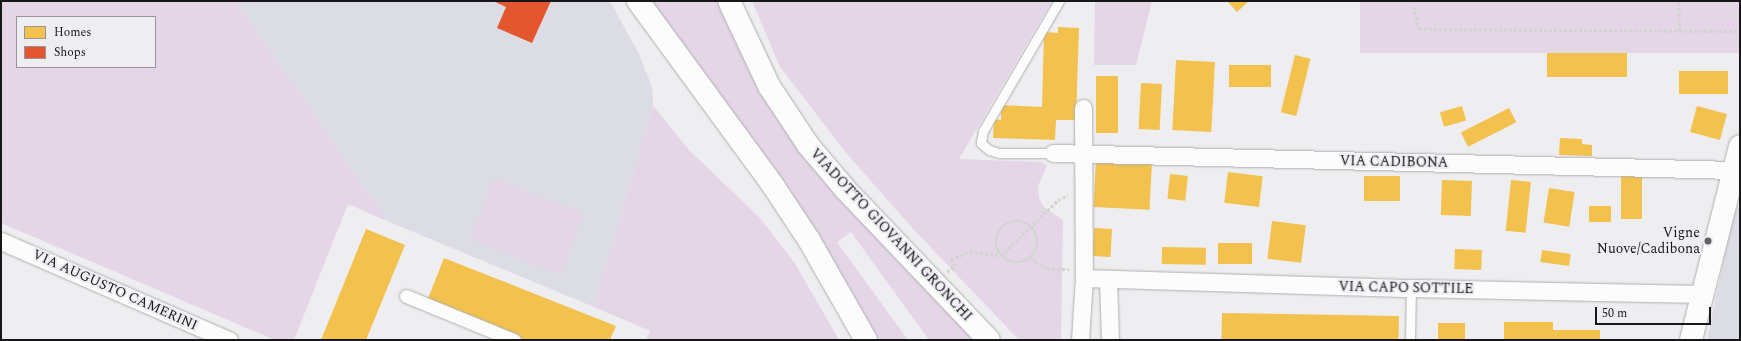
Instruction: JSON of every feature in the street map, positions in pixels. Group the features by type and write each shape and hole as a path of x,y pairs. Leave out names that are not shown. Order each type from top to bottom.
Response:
{"main road":[{"path":"638,1 774,187 817,253 866,340"},
{"name":"VIADOTTO GIOVANNI GRONCHI","path":"729,1 769,86 804,140 846,190 936,281 989,340"},
{"path":"1691,340 1740,146"}],"street":[{"path":"1080,340 1084,274 1082,108"},
{"name":"VIA CADIBONA","path":"1053,153 1735,170"},
{"name":"VIA AUGUSTO CAMERINI","path":"1,241 229,340"},
{"name":"VIA CAPO SOTTILE","path":"1084,274 1108,279 1410,288 1703,294"},
{"path":"1108,279 1110,340"},
{"path":"406,296 514,340"}],"lane":[{"path":"1053,153 999,153 989,150 981,143 983,131 1059,1"},
{"path":"1410,288 1410,340"}],"path":[{"path":"1678,31 1679,1"},
{"path":"1414,7 1419,29 1740,31"},
{"path":"1001,256 1032,228 1058,200 1083,188"},
{"path":"1020,222 1032,228 1038,240 1031,258 1019,263 1006,261 1001,256 996,243 997,236 1005,225 1020,222"},
{"path":"936,281 955,266 951,260 970,251 1001,256"},
{"path":"1031,258 1047,268 1084,274"}],"shaded area":[{"path":"1,1 236,1 387,221 348,204 294,340 275,340 1,223"},
{"path":"236,1 610,1 639,54 652,87 653,106 594,307 387,221"},
{"path":"650,1 719,1 733,34 975,340 929,340 851,232 837,242 908,340 876,340"},
{"path":"752,1 1052,1 959,159 1042,162 1047,166 1038,186 1039,198 1044,207 1063,220 1061,340 1019,340 916,232 847,154 780,67"},
{"path":"1095,1 1152,1 1136,65 1094,65"},
{"path":"1360,1 1740,1 1740,53 1360,53"},
{"path":"653,106 689,150 760,218 794,262 839,340 646,340 650,331 594,307"},
{"path":"494,179 584,213 560,274 471,240"},
{"path":"1735,207 1740,208 1740,340 1707,340"}],"building: Homes":[{"path":"1227,1 1249,1 1237,12"},
{"path":"1058,27 1079,28 1076,120 1056,120 1055,140 993,138 994,119 1001,120 1001,105 1042,107 1044,32 1058,33"},
{"path":"1547,53 1627,53 1627,77 1547,77"},
{"path":"1295,55 1311,59 1296,116 1281,112"},
{"path":"1176,60 1215,62 1211,132 1172,130"},
{"path":"1229,65 1271,65 1271,87 1229,87"},
{"path":"1679,71 1728,71 1728,94 1679,94"},
{"path":"1096,76 1118,76 1118,133 1096,133"},
{"path":"1141,83 1162,84 1160,130 1139,129"},
{"path":"1462,106 1466,120 1444,127 1440,112"},
{"path":"1697,106 1727,114 1720,140 1690,132"},
{"path":"1509,108 1516,122 1468,147 1461,133"},
{"path":"1560,138 1582,139 1582,144 1592,145 1592,156 1559,155"},
{"path":"1096,160 1152,163 1149,210 1094,207"},
{"path":"1228,172 1263,176 1259,207 1224,203"},
{"path":"1170,174 1188,176 1185,201 1167,199"},
{"path":"1364,176 1400,176 1400,201 1364,201"},
{"path":"1621,176 1642,176 1642,219 1621,219"},
{"path":"1442,180 1472,181 1471,216 1441,215"},
{"path":"1511,180 1531,182 1526,233 1506,231"},
{"path":"1549,188 1575,192 1569,227 1544,223"},
{"path":"1589,206 1611,206 1611,222 1589,222"},
{"path":"1272,221 1306,225 1301,263 1267,259"},
{"path":"1094,228 1112,229 1111,257 1093,256"},
{"path":"366,229 405,245 366,340 321,340"},
{"path":"1218,243 1252,243 1252,264 1218,264"},
{"path":"1162,247 1206,248 1206,265 1162,264"},
{"path":"1455,249 1482,250 1481,270 1454,269"},
{"path":"1542,250 1571,254 1569,266 1540,262"},
{"path":"444,258 616,326 610,340 525,340 427,301"},
{"path":"1222,313 1399,316 1399,340 1222,340"},
{"path":"1504,322 1553,322 1553,330 1600,330 1600,340 1504,340"},
{"path":"1438,323 1465,323 1465,340 1438,340"}],"building: Shops":[{"path":"493,1 551,1 532,43 497,28 506,7"}],"place":[{"name":"Vigne Nuove/Cadibona","path":"1708,241"}]}
